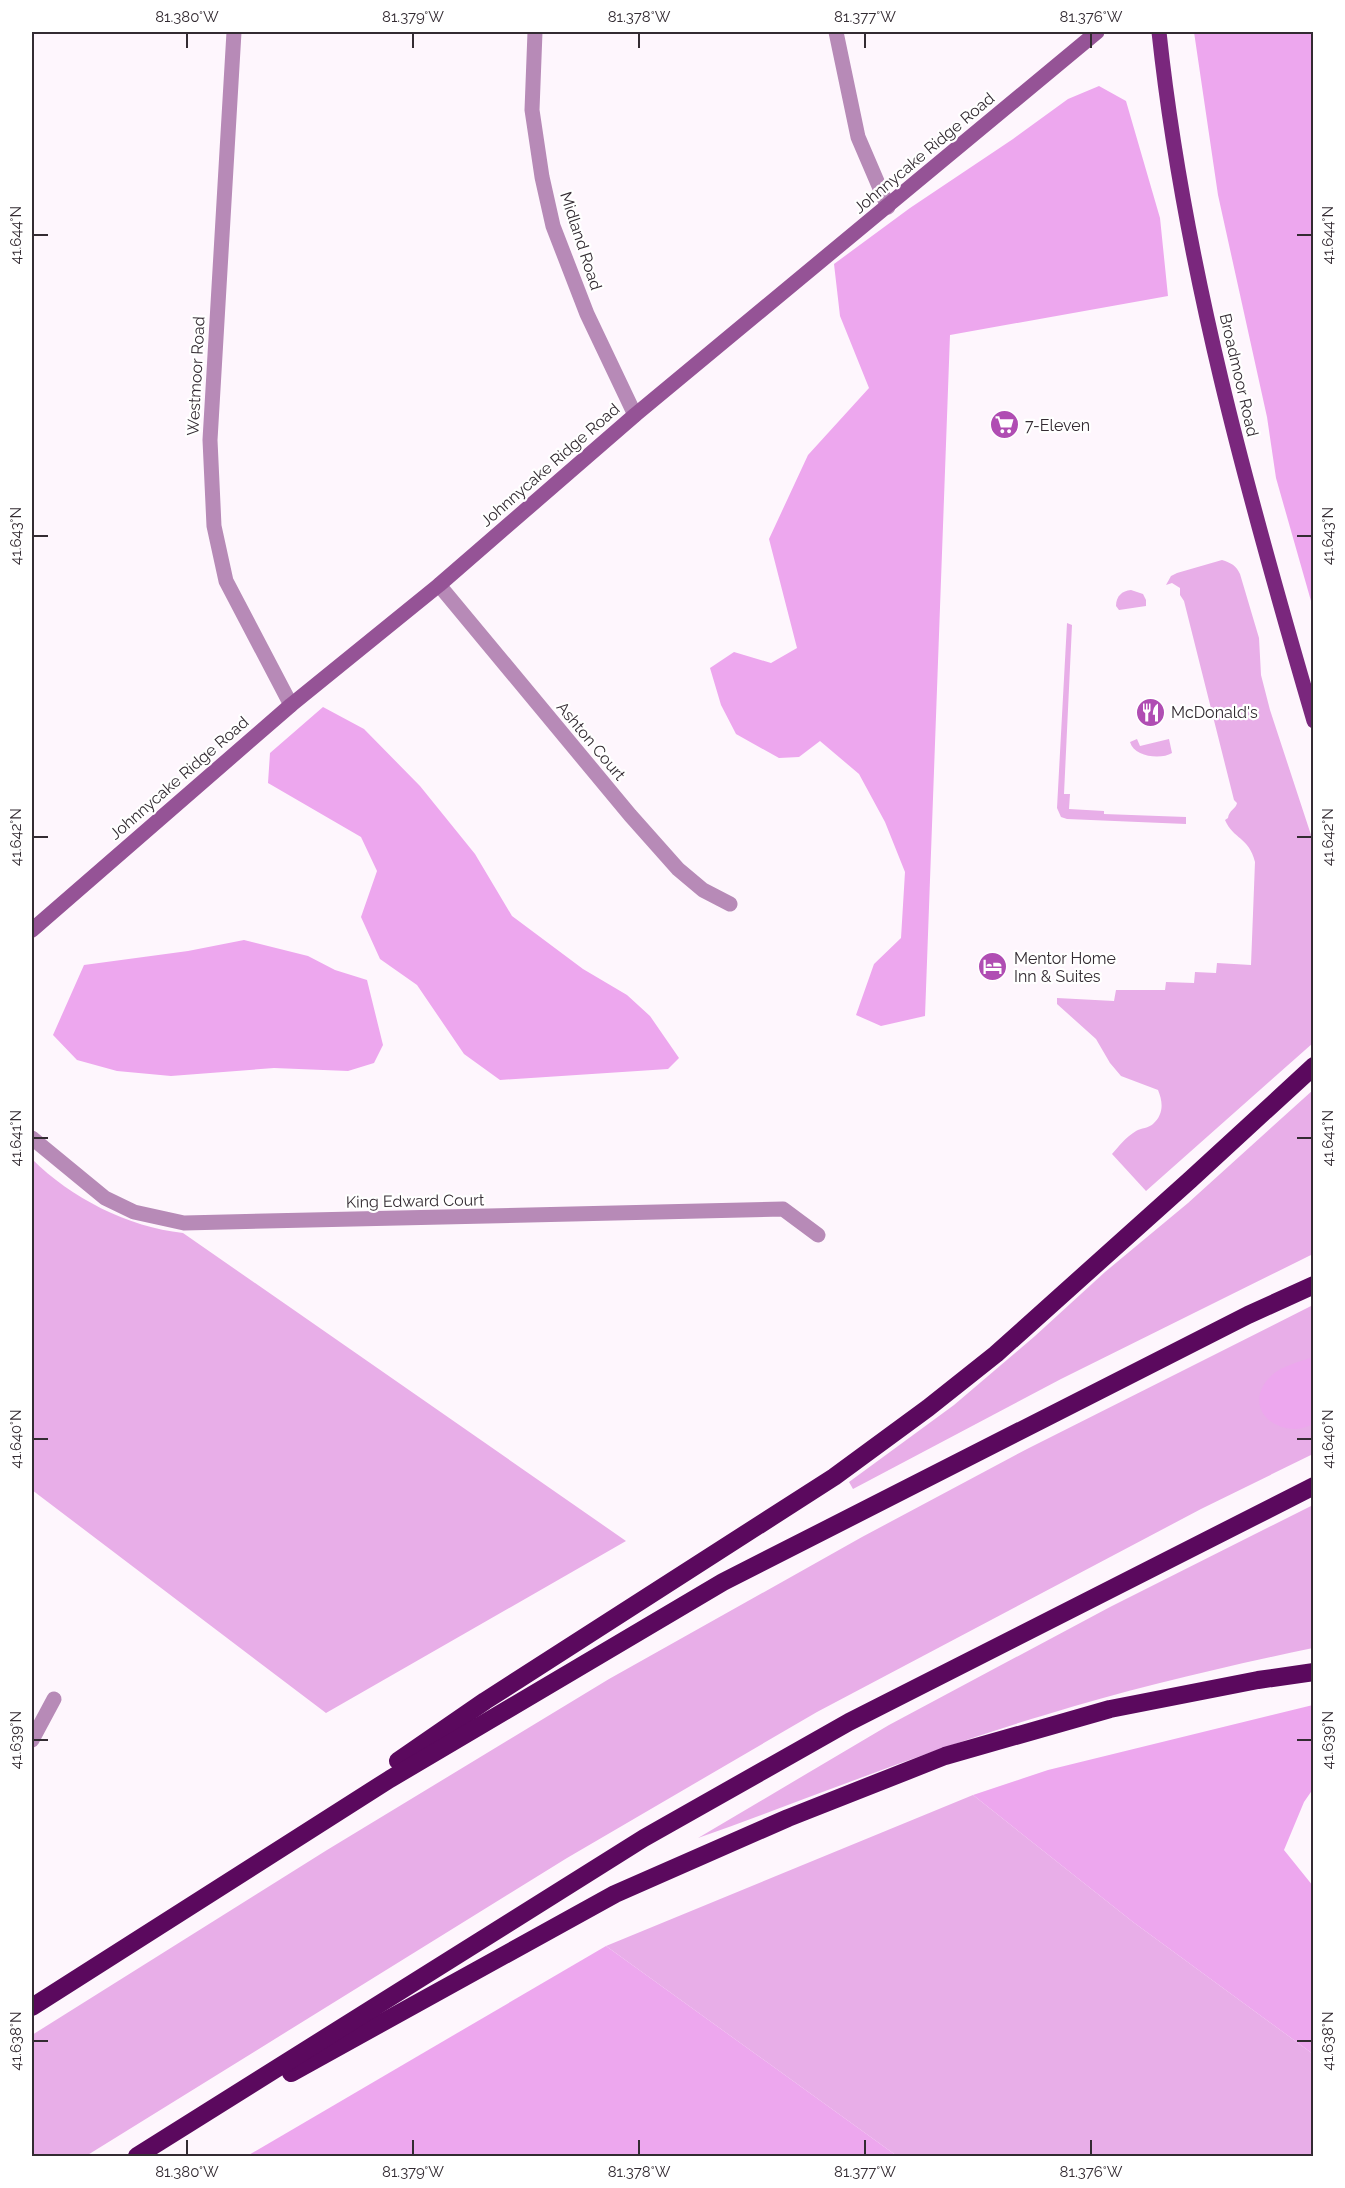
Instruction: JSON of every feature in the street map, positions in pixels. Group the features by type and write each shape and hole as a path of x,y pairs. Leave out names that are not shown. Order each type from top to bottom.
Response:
{"highway":[{"path":"180,1912 484,1701 834,1477 896,1433 996,1354 1314,1066"},
{"path":"32,2007 390,1779 723,1582 1227,1326 1314,1285"},
{"path":"139,2157 644,1838 849,1722 1314,1486"},
{"path":"139,2157 615,1894 788,1818 945,1756 1110,1709 1258,1680 1314,1672"}],"main road":[{"name":"Johnnycake Ridge Road","path":"32,930 291,705 439,585 635,415 1097,32"},
{"name":"Broadmoor Road","path":"1159,32 1176,155 1205,310 1259,534 1314,721"}],"street":[{"name":"Westmoor Road","path":"234,32 210,440 214,526 226,581 291,705"},
{"name":"Midland Road","path":"535,32 532,110 542,177 553,226 587,314 635,415"},
{"path":"836,32 858,137 888,207"},
{"name":"Ashton Court","path":"439,585 630,815 672,862 703,890 730,904"},
{"name":"King Edward Court","path":"32,1138 105,1198 134,1212 184,1223 783,1209 818,1235"},
{"path":"32,1740 54,1699"}],"shaded area":[{"path":"1194,32 1313,32 1313,608 1276,478 1267,417 1218,195"},
{"path":"1099,86 1126,101 1160,218 1168,296 950,335 925,1016 881,1026 856,1015 874,964 901,938 905,872 885,822 859,774 820,741 799,757 779,758 736,734 721,705 710,668 734,652 771,663 797,648 769,539 808,455 869,388 840,316 834,264 910,208 1068,99"},
{"path":"1222,560 1237,568 1240,574 1259,638 1261,675 1270,710 1313,841 1313,1043 1146,1191 1112,1154 1132,1133 1157,1120 1162,1108 1158,1090 1121,1076 1110,1063 1096,1039 1057,1004 1057,998 1114,1001 1116,990 1165,990 1166,982 1194,983 1195,972 1216,973 1217,963 1251,965 1255,862 1249,848 1232,831 1225,820 1237,803 1234,800 1180,588 1172,583 1166,585 1171,576 1177,573"},
{"path":"1131,590 1143,594 1146,606 1119,610 1116,606 1118,597"},
{"path":"1067,623 1072,625 1064,794 1070,794 1069,809 1104,811 1104,814 1186,817 1186,824 1061,817 1057,808"},
{"path":"323,707 364,729 420,786 475,854 512,916 583,969 627,995 650,1016 679,1058 668,1069 500,1080 464,1054 417,985 380,959 361,917 377,871 361,837 268,783 270,753"},
{"path":"1137,739 1140,746 1169,739 1172,753 1155,757 1142,754 1130,742"},
{"path":"244,940 308,956 335,970 367,980 383,1045 374,1063 348,1071 274,1068 171,1076 117,1071 77,1060 53,1035 84,965 188,951"},
{"path":"1313,1090 1313,1254 1061,1379 853,1489 849,1482 954,1405 1105,1272 1188,1203"},
{"path":"32,1159 64,1186 102,1208 142,1224 183,1233 626,1541 326,1713 32,1490"},
{"path":"1313,1305 1313,1454 1201,1509 817,1712 567,1858 86,2156 32,2156 32,2035 327,1850 609,1679 862,1537 1027,1449"},
{"path":"1313,1357 1313,1424 1296,1429 1285,1428 1267,1419 1259,1403 1264,1385 1280,1370"},
{"path":"1313,1505 1313,1648 1178,1678 1045,1715 914,1758 698,1838 889,1725 1110,1607"},
{"path":"1313,1705 1313,1789 1304,1802 1284,1850 1313,1886 1313,2054 1133,1922 973,1795 1048,1770"},
{"path":"973,1795 1133,1922 1313,2054 1313,2156 897,2156 606,1946"},
{"path":"606,1946 897,2156 247,2156"}],"place":[{"name":"7-Eleven","path":"1004,425"},
{"name":"McDonald's","path":"1150,712"},
{"name":"Mentor Home Inn & Suites","path":"993,967"}]}
